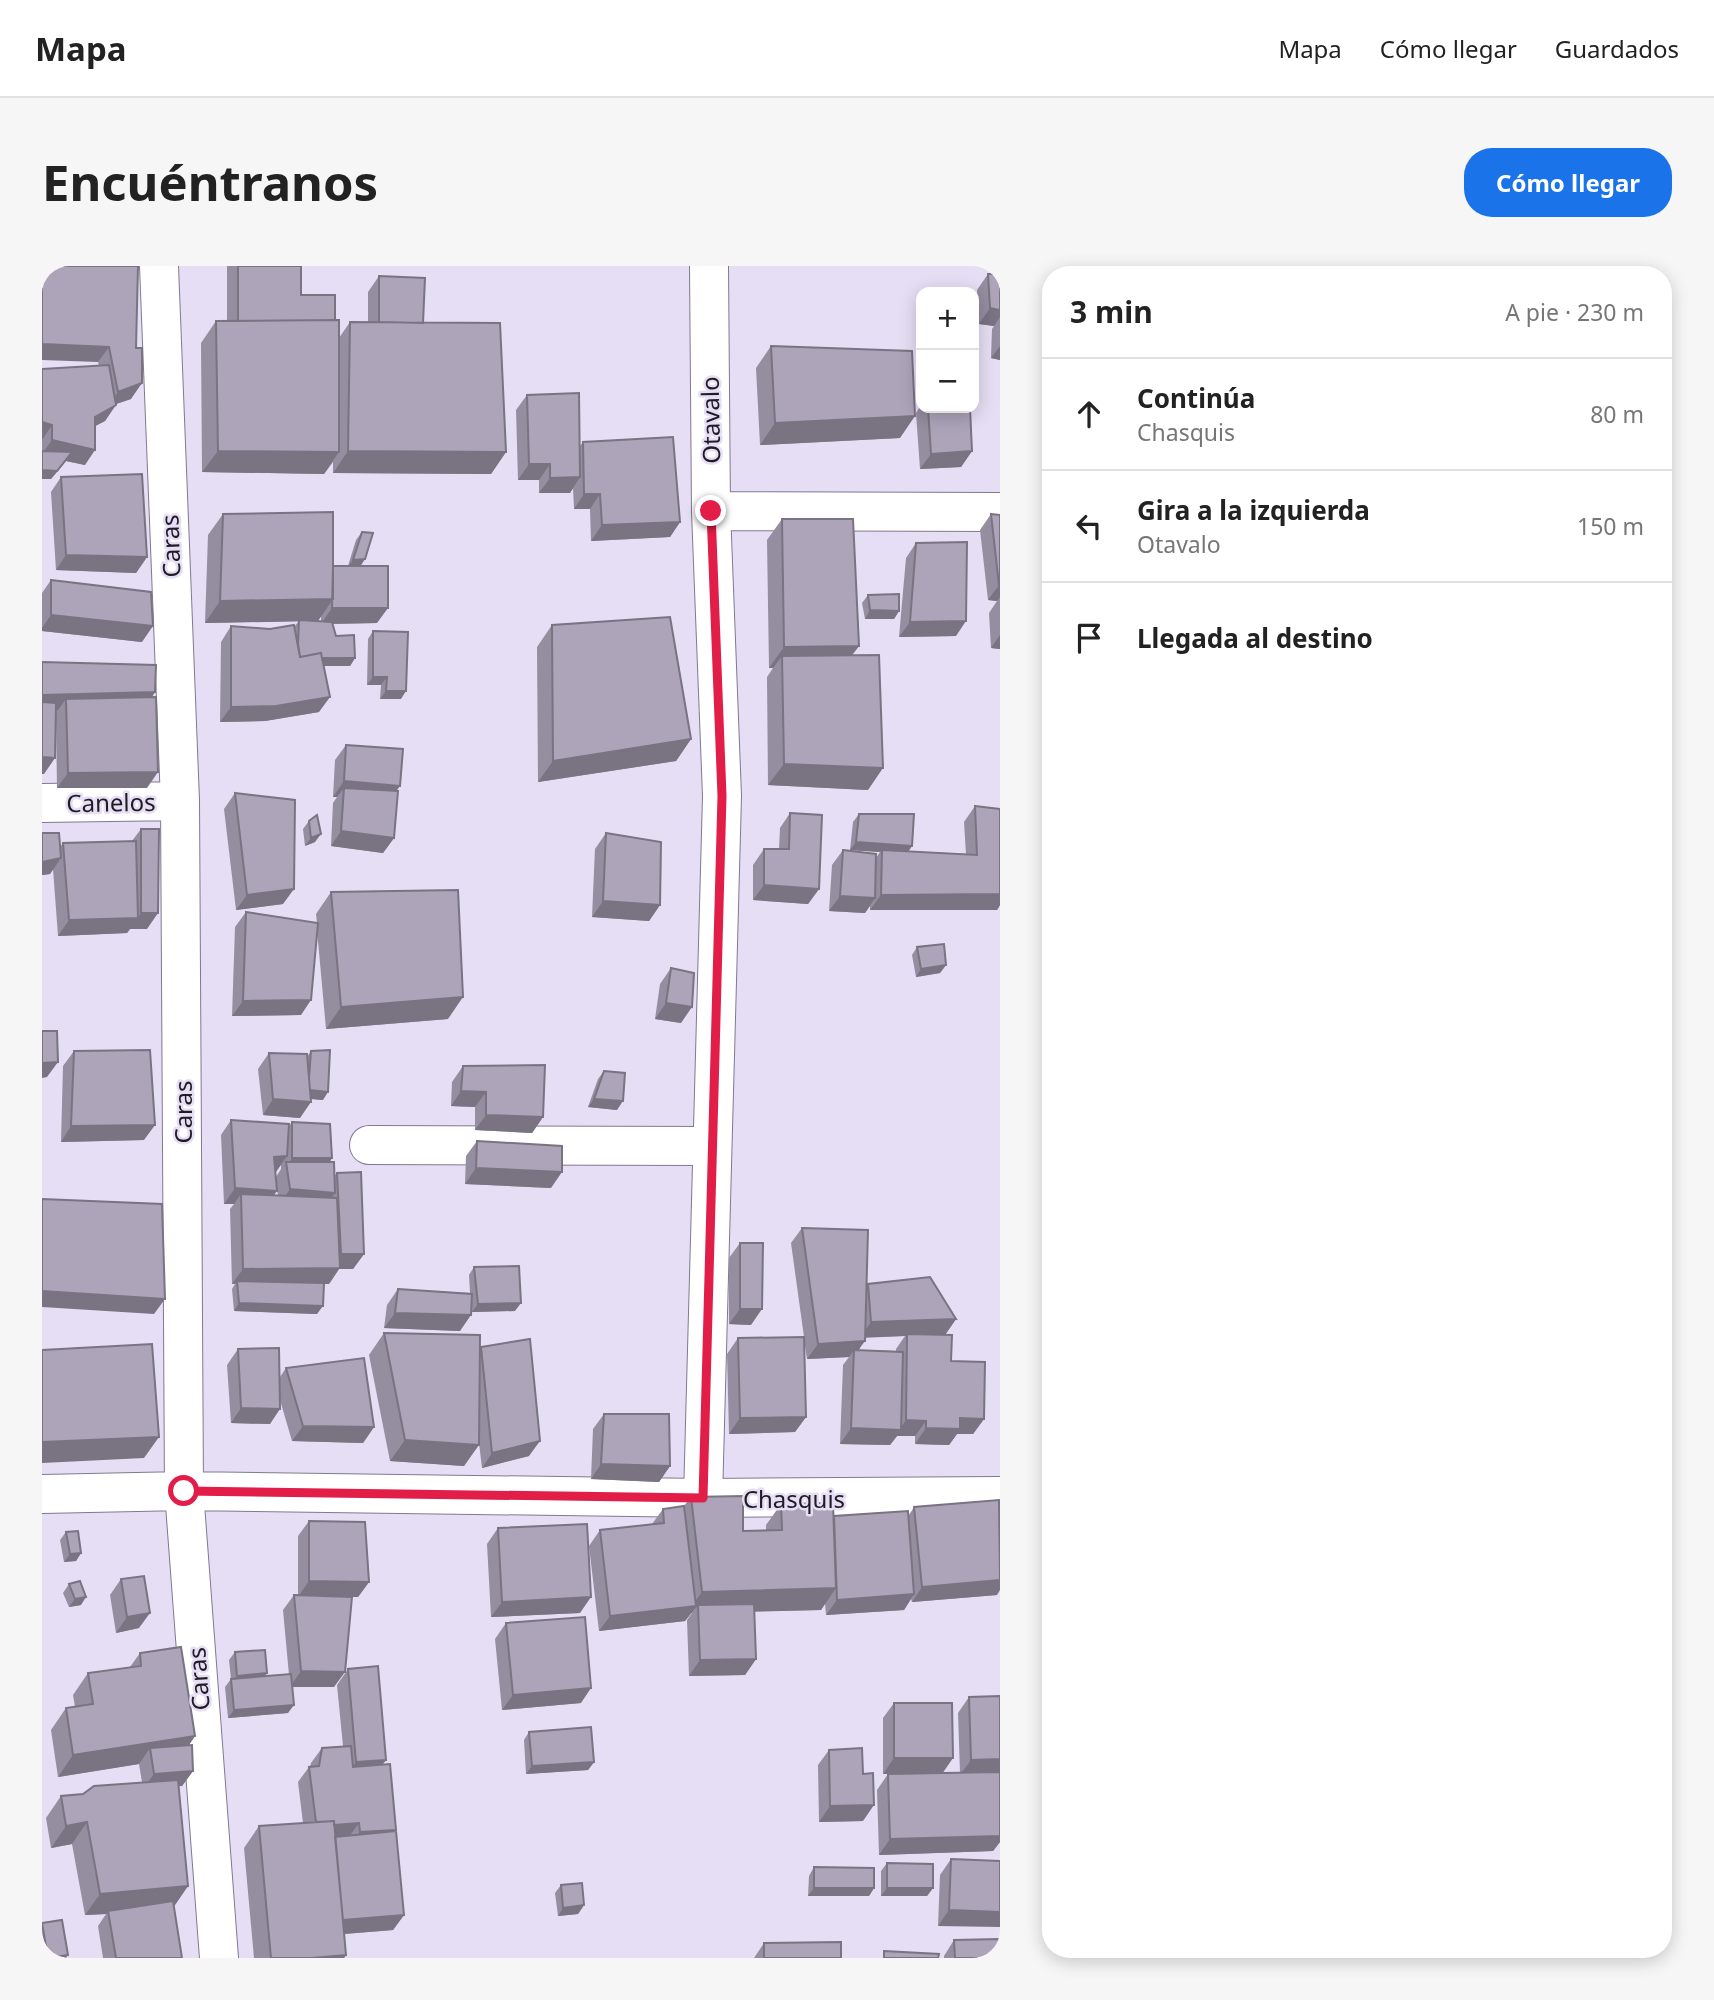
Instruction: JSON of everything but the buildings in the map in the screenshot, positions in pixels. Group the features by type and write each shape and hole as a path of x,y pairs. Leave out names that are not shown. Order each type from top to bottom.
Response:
{"street":[{"name":"Caras","path":"159,266 180,801 184,1491 219,1958"},
{"name":"Otavalo","path":"703,1498 722,796 711,511 709,266"},
{"path":"711,511 1000,512"},
{"name":"Canelos","path":"42,803 180,801"},
{"path":"369,1145 712,1146"},
{"name":"Chasquis","path":"42,1494 184,1491 703,1498 1000,1496"}],"route":[{"path":"184,1491 703,1498 722,796 711,511"}]}
